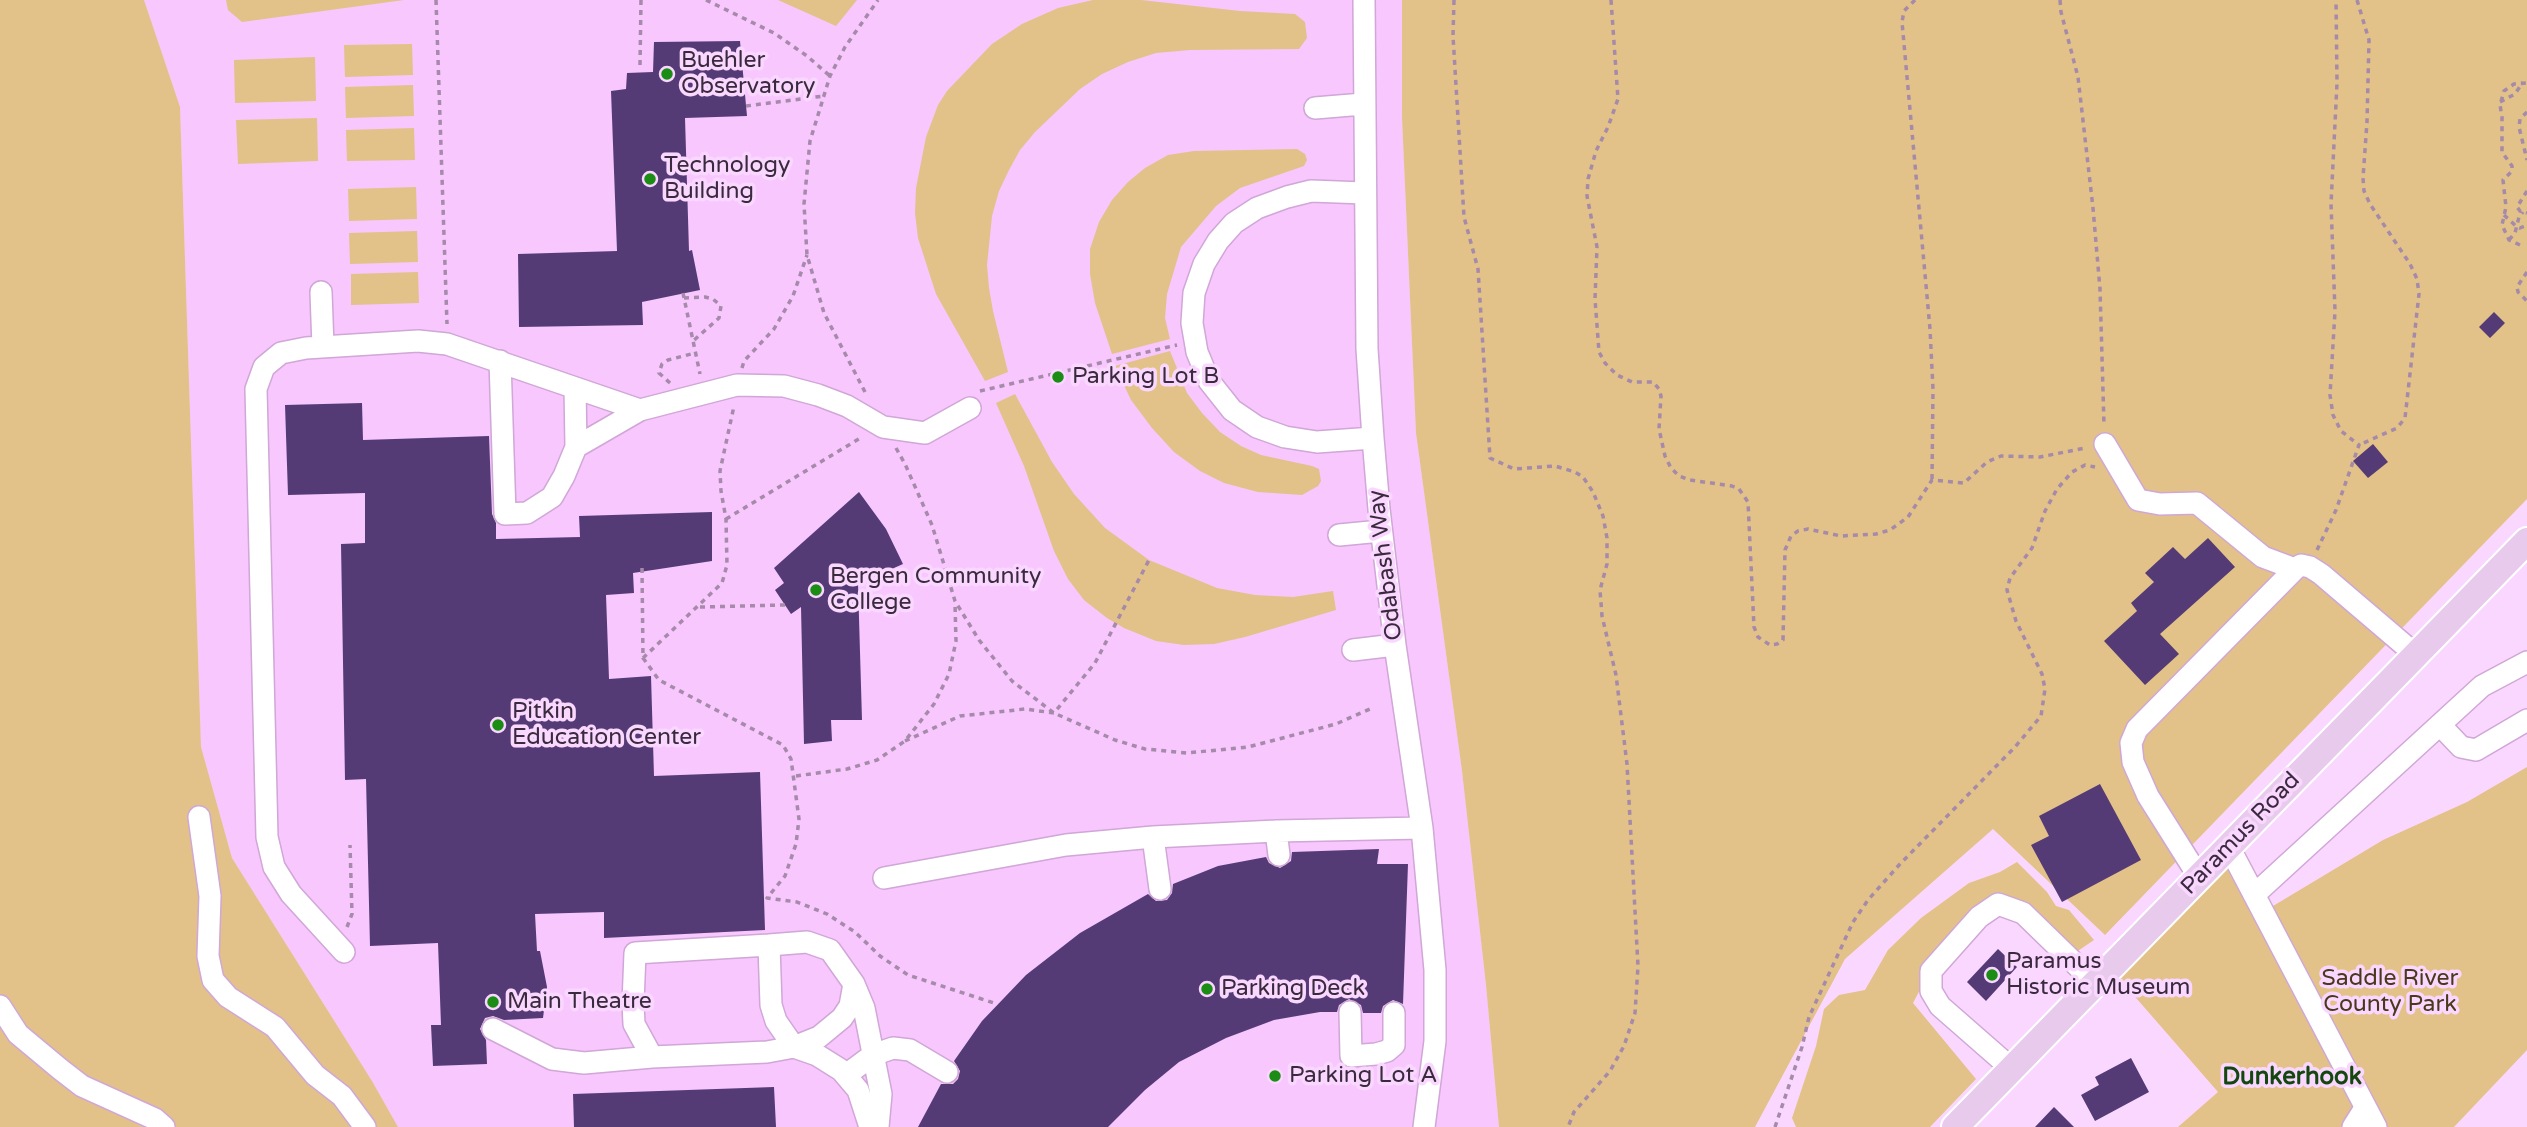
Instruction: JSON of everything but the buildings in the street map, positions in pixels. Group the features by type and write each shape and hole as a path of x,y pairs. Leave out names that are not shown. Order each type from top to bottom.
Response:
{"main road":[{"name":"Paramus Road","path":"1955,1127 2416,655 2524,549"}],"street":[{"name":"Odabash Way","path":"1364,0 1367,349 1373,438 1381,531 1422,828 1433,943 1435,1041 1424,1127"},
{"path":"1315,108 1363,104"},
{"path":"1364,193 1311,191 1257,208 1234,223 1218,241 1204,264 1194,293 1192,323 1197,352 1209,381 1232,410 1258,427 1285,437 1317,442 1373,438"},
{"path":"321,292 323,347"},
{"path":"337,945 291,894 274,867 267,837 256,389 264,368 281,354 306,348 418,341 447,344 640,410"},
{"path":"500,360 505,514 527,513 552,497 564,476 576,447 575,388"},
{"path":"576,447 640,410 737,385 784,386 847,406 884,427 925,433 973,400"},
{"path":"2105,444 2138,500 2160,504 2197,503 2263,557 2295,569"},
{"path":"1339,535 1381,531"},
{"path":"2199,877 2147,796 2133,762 2131,743 2137,729 2301,565 2310,567 2321,575 2416,655"},
{"path":"1353,650 1395,645"},
{"path":"2254,895 2482,686 2527,662"},
{"path":"2441,726 2461,747 2476,750 2527,720"},
{"path":"199,817 210,896 208,956 213,980 228,996 275,1027 315,1075 342,1096 365,1127"},
{"path":"884,878 1066,845 1153,837 1276,831 1422,828"},
{"path":"1276,831 1279,855"},
{"path":"1153,837 1160,889"},
{"path":"2229,847 2376,1127"},
{"path":"2012,1069 1940,1006 1931,991 1931,971 1979,917 1998,904 2023,913 2095,984"},
{"path":"652,1056 634,1024 635,953 807,942 830,950 854,984 864,1009 881,1094 878,1127"},
{"path":"769,945 771,1005 776,1021 793,1047 817,1055 846,1075 858,1090 870,1127"},
{"path":"493,1029 552,1059 584,1063 652,1056 767,1052 793,1047 819,1037 842,1018 850,1006 854,984"},
{"path":"0,1006 18,1034 82,1086 155,1119 164,1127"},
{"path":"1350,1012 1351,1056 1376,1054 1387,1051 1394,1045 1394,1013"},
{"path":"1430,1127 1435,1041"},
{"path":"846,1075 873,1055 893,1048 910,1050 947,1072"},
{"path":"2353,1127 2365,1108"}],"path":[{"path":"436,0 447,344"},
{"path":"640,65 641,0"},
{"path":"706,0 774,33 830,76"},
{"path":"866,394 824,313 807,255 804,204 810,141 830,76 845,47 878,0"},
{"path":"1454,0 1464,217 1478,269 1490,458 1514,469 1555,466 1567,468 1583,477 1603,516 1607,538 1607,564 1600,590 1602,616 1616,675 1627,764 1633,842 1637,978 1634,1013 1624,1046 1610,1071 1574,1112 1568,1127"},
{"path":"1611,0 1618,99 1596,150 1588,179 1587,197 1597,247 1595,299 1600,352 1605,363 1617,375 1632,382 1653,382 1659,389 1659,429 1665,456 1671,468 1679,476 1690,480 1739,489 1748,502 1754,627 1758,637 1770,645 1783,640 1784,563 1785,550 1791,536 1798,530 1808,529 1841,536 1860,536 1890,530 1908,517 1932,480 1933,389 1930,329 1902,22 1904,11 1915,0"},
{"path":"1932,480 1964,483 1987,462 2001,456 2040,457 2105,444 2100,289 2094,208 2078,77 2060,0"},
{"path":"2336,0 2337,83 2331,204 2335,311 2330,395 2333,415 2341,431 2359,445"},
{"path":"2317,550 2336,510 2359,445 2397,428 2405,418 2419,294 2417,279 2410,264 2364,191 2369,40 2357,0"},
{"path":"2500,102 2512,96 2525,82"},
{"path":"2520,245 2509,240 2502,225 2506,199 2503,180 2512,170 2512,166 2502,152 2500,102 2504,91 2514,84 2525,82"},
{"path":"746,106 824,96"},
{"path":"2527,112 2520,119 2518,127 2527,160"},
{"path":"2525,212 2519,210 2517,205 2527,191"},
{"path":"2509,240 2517,227 2519,216 2525,212"},
{"path":"2504,215 2517,227"},
{"path":"2517,227 2527,225"},
{"path":"643,658 722,583 727,565 726,519 720,491 720,471 737,385 744,361 774,329 793,296 807,255"},
{"path":"2527,272 2517,286 2518,292 2527,301"},
{"path":"693,341 719,318 721,306 713,299 683,295 704,393"},
{"path":"973,400 1002,384 1195,341"},
{"path":"676,388 660,376 660,367 668,360 695,353"},
{"path":"726,519 864,436 884,427 905,464 932,525 955,601 956,641 949,674 933,704 905,741"},
{"path":"1775,1127 1802,1047 1809,1017 1853,922 1868,900 1900,864 2015,747 2041,716 2045,690 2042,674 2015,621 2007,590 2010,578 2032,548 2045,511 2057,489 2072,472 2085,466 2098,467"},
{"path":"1054,713 1095,663 1149,560"},
{"path":"642,568 643,658 659,680 783,745 791,759 799,819 796,844 785,876 767,898 797,902 827,914 855,932 880,956 908,975 997,1004"},
{"path":"955,601 979,639 1012,681 1054,713 1115,740 1145,749 1187,753 1248,747 1336,724 1370,709"},
{"path":"697,607 785,605"},
{"path":"795,776 847,769 877,760 905,741 960,716 1025,709 1054,713"},
{"path":"337,945 352,914 350,845"}],"shaded area":[{"name":"Bergen Community College","path":"144,0 1402,0 1402,118 1416,433 1462,771 1499,1127 398,1127 232,858 201,747 180,108"}],"green space":[{"path":"0,0 144,0 180,107 201,747 232,858 398,1127 0,1127"},
{"path":"226,0 404,0 242,22 228,10"},
{"path":"778,0 857,0 836,26"},
{"path":"1093,0 1141,0 1295,14 1305,22 1307,38 1299,49 1190,50 1156,53 1128,62 1102,74 1080,89 1035,132 1020,150 1009,170 999,191 992,216 987,265 989,288 1008,372 985,381 936,294 918,238 916,188 926,137 938,105 947,91 992,44 1022,24 1058,8"},
{"path":"1402,0 2527,0 2527,499 2105,935 1993,829 1845,959 1755,1127 1499,1127 1462,771 1416,433 1402,118"},
{"path":"412,44 413,75 345,77 344,45"},
{"path":"315,57 316,101 235,103 234,60"},
{"path":"413,85 414,116 346,118 345,87"},
{"path":"317,118 318,161 238,164 236,120"},
{"path":"414,128 415,160 347,161 346,130"},
{"path":"1297,149 1305,154 1307,160 1304,166 1240,188 1216,206 1181,247 1167,294 1165,318 1170,339 1112,354 1095,303 1090,274 1090,249 1099,222 1112,200 1128,182 1168,155 1194,151"},
{"path":"416,187 417,219 349,221 348,189"},
{"path":"417,231 418,262 350,264 349,233"},
{"path":"418,272 419,303 351,305 351,274"},
{"path":"1170,351 1187,393 1220,432 1261,455 1319,469 1321,481 1318,486 1302,495 1258,492 1224,483 1200,471 1174,452 1131,400 1115,366"},
{"path":"1015,394 1052,462 1074,494 1105,528 1149,560 1217,588 1255,595 1293,597 1333,591 1336,610 1214,644 1184,645 1156,641 1107,618 1084,600 1068,579 1054,551 1024,466 996,403"},
{"name":"Saddle River County Park","path":"2527,767 2527,1050 2454,1127 2178,1127 2218,1092 2110,968 2229,847 2263,912 2383,840 2467,802"},
{"path":"2017,862 2047,892 2056,906 2069,910 2094,940 2069,957 2000,907 1924,982 1913,1003 1976,1079 1930,1127 1796,1127 1792,1118 1816,1046 1824,1009 1839,995 1865,990 1888,950 1921,918 1969,883 2000,872"}],"place":[{"name":"Buehler Observatory","path":"667,74"},
{"name":"Technology Building","path":"650,179"},
{"name":"Parking Lot B","path":"1058,377"},
{"name":"Bergen Community College","path":"816,590"},
{"name":"Pitkin Education Center","path":"498,725"},
{"name":"Paramus Historic Museum","path":"1992,975"},
{"name":"Parking Deck","path":"1207,989"},
{"name":"Main Theatre","path":"493,1002"},
{"name":"Parking Lot A","path":"1275,1076"}],"district":[{"name":"Dunkerhook","path":"2292,1078"}]}
